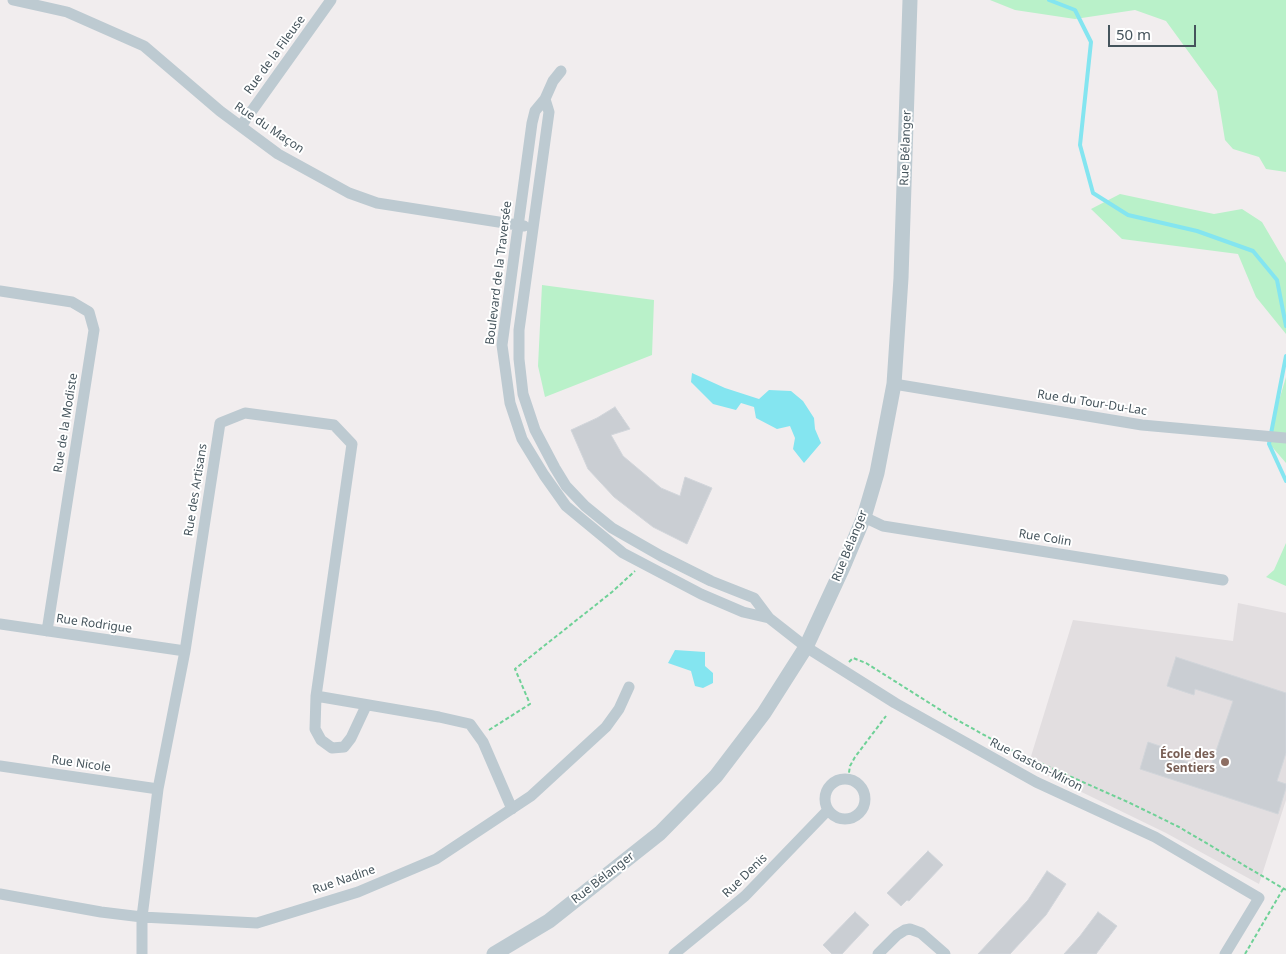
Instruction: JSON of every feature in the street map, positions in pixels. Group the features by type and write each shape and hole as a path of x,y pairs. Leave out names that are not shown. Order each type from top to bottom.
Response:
{"street":[{"name":"Rue du Maçon","path":"13,0 67,12 144,46 220,111 278,154 349,193 377,203 532,228"},
{"name":"Rue de la Fileuse","path":"241,126 331,0"},
{"name":"Rue Bélanger","path":"494,954 549,921 660,833 716,776 764,713 806,647 843,566 864,517 877,473 894,384 902,278 910,0"},
{"name":"Boulevard de la Traversée","path":"561,71 553,81 545,99 535,111 532,123 502,346 510,403 522,439 544,476 566,506 623,554 701,594 735,608 769,618"},
{"name":"Boulevard de la Traversée","path":"545,99 549,112 519,330 519,359 523,394 535,430 566,486 585,506 612,528 710,581 754,598 769,618 806,647"},
{"name":"Rue de la Modiste","path":"0,291 72,302 89,312 94,330 47,631"},
{"name":"Rue du Tour-Du-Lac","path":"894,384 1142,425 1286,438"},
{"name":"Rue des Artisans","path":"142,954 142,917 158,789 185,651 220,423 245,413 334,425 352,444 316,696 315,729 321,740 332,748 344,747 351,738 366,706"},
{"name":"Rue Colin","path":"864,517 882,526 1223,580"},
{"name":"Rue Rodrigue","path":"0,624 185,651"},
{"name":"Rue Gaston-Miron","path":"806,647 895,703 993,759 1062,795 1155,837 1259,898 1225,954"},
{"name":"Rue Nadine","path":"0,894 100,912 142,917 257,923 358,892 436,859 531,796 606,728 619,709 629,687"},
{"path":"316,696 470,724 483,742 512,809"},
{"name":"Rue Nicole","path":"0,766 158,789"},
{"path":"841,779 848,779 854,781 863,790 865,797 862,810 852,818 845,819 839,818 828,810 824,798 829,786 841,779"},
{"name":"Rue Denis","path":"674,954 745,896 828,810"},
{"path":"878,954 897,935 904,930 910,929 922,933 945,954"}],"path":[{"path":"478,736 530,704 514,669 612,592 642,564"},
{"path":"842,670 852,658 866,663 950,716 1013,751 1130,803 1187,831 1284,889 1245,954"},
{"path":"848,779 850,766 855,757 886,716"}],"shaded area":[{"path":"1238,603 1286,613 1286,800 1259,884 1166,833 1028,766 1073,620 1233,641"}],"green space":[{"path":"990,0 1286,0 1286,172 1266,169 1259,157 1233,149 1225,140 1217,91 1166,21 1135,10 1075,19 1015,10"},
{"path":"1120,194 1214,214 1242,209 1262,222 1286,263 1286,334 1256,297 1238,254 1122,239 1091,209"},
{"path":"542,285 654,300 652,355 545,397 538,366"},
{"path":"1286,377 1286,463 1267,441"},
{"path":"1286,543 1286,586 1266,577 1274,570"}],"water":[{"path":"692,373 725,388 759,399 769,390 791,391 803,401 814,418 815,429 821,443 804,463 793,449 795,438 790,426 777,429 756,418 754,407 741,403 736,410 713,404 691,382"},
{"path":"675,650 705,652 705,666 713,673 713,683 703,688 695,686 691,671 668,663"}],"building":[{"path":"615,407 630,429 611,435 623,456 661,488 680,496 685,477 712,488 687,544 653,527 614,497 588,469 571,430"},
{"path":"1176,657 1286,693 1286,753 1277,781 1286,784 1286,788 1278,814 1140,769 1148,742 1174,751 1172,757 1210,769 1233,701 1195,689 1194,695 1167,686"},
{"path":"928,851 943,865 909,901 907,900 901,906 887,893"},
{"path":"1047,871 1066,884 1046,915 1010,954 978,954 1028,900"},
{"path":"855,912 869,925 842,954 832,954 823,945"},
{"path":"1098,912 1117,926 1096,954 1064,954 1080,936"}],"waterway":[{"path":"1049,0 1075,10 1091,42 1080,145 1093,193 1128,215 1197,231 1253,251 1277,280 1286,326"},
{"path":"1286,356 1269,444 1286,481"}],"place":[{"name":"École des Sentiers","path":"1225,762"}]}
